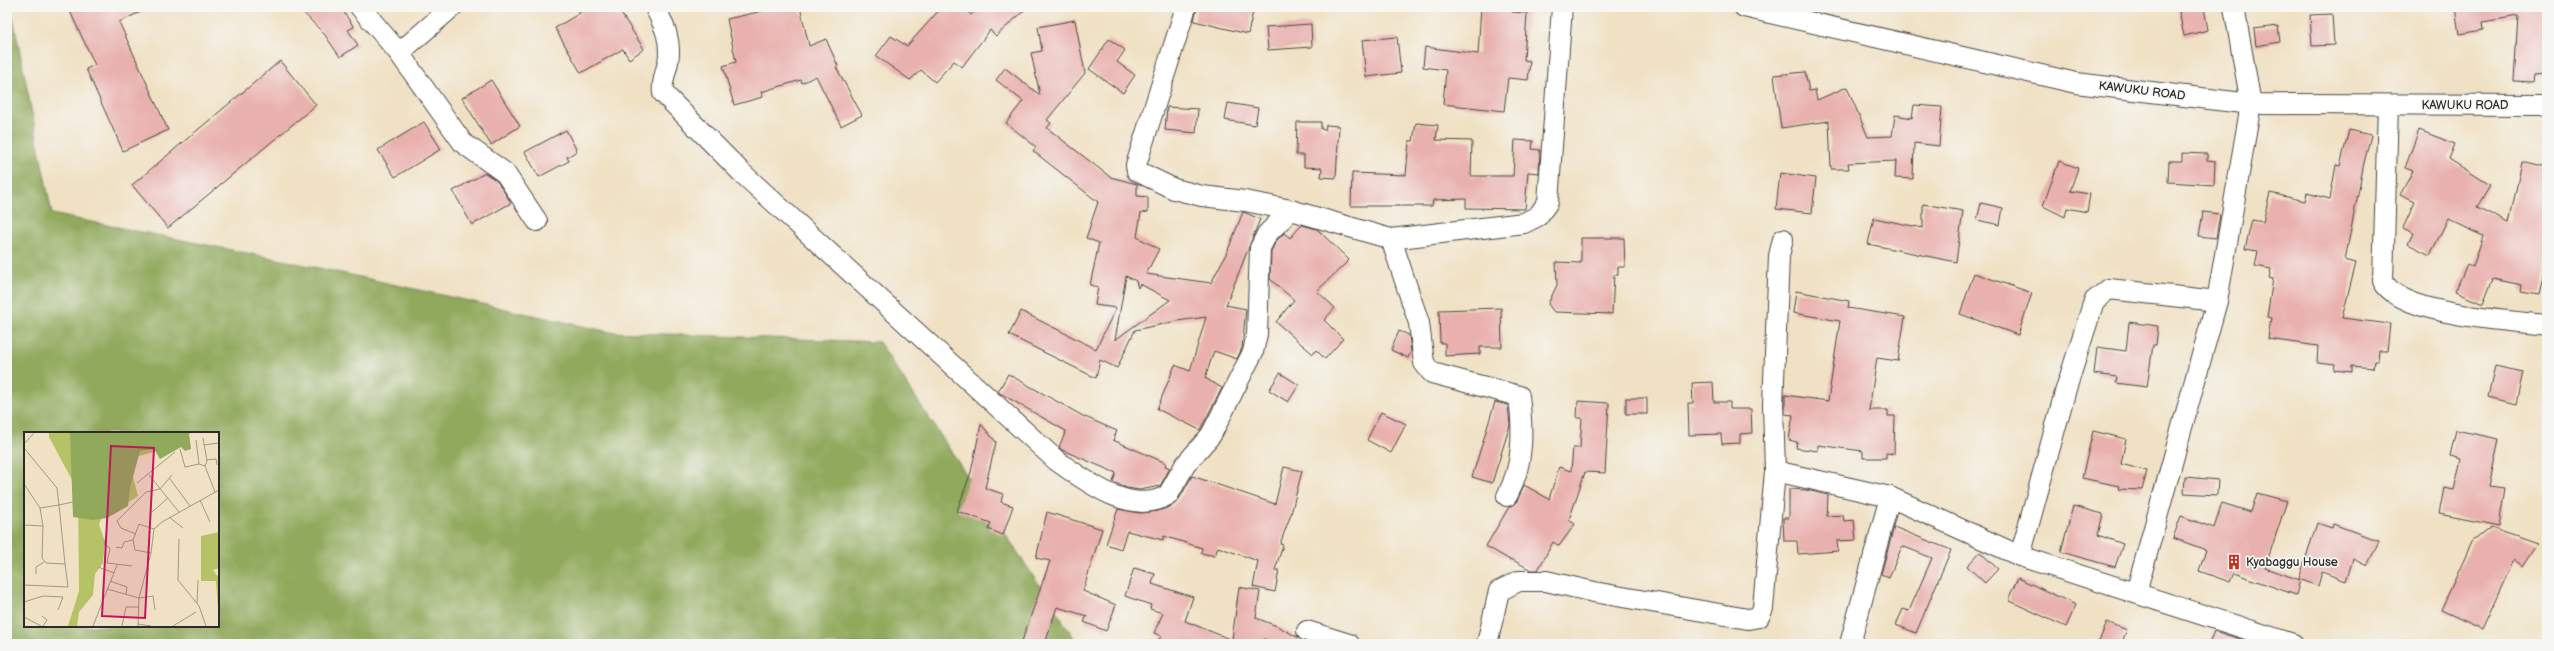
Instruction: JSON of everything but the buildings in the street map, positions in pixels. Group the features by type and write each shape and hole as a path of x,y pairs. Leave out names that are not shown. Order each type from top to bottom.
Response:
{"street":[{"path":"360,7 400,52 463,143 505,173 537,221"},
{"path":"400,52 452,7"},
{"path":"655,7 666,30 669,42 663,93 741,172 1057,461 1110,496 1146,501 1168,495 1185,465 1211,435 1253,352 1257,334 1260,248 1267,234 1291,210"},
{"path":"1186,7 1136,165 1137,171 1174,189 1202,196 1245,201 1291,210 1391,239 1524,222 1542,212 1548,202 1562,7"},
{"name":"KAWUKU ROAD","path":"1744,7 2076,83 2251,104 2547,106"},
{"path":"2136,593 2217,301 2251,104 2234,7"},
{"path":"2388,105 2383,274 2386,288 2421,307 2547,326"},
{"path":"1391,239 1420,323 1424,363 1432,373 1520,396 1523,429 1516,479 1507,496"},
{"path":"1487,644 1499,591 1520,581 1546,581 1594,592 1758,618 1763,608 1775,470 1774,389 1779,256 1783,239"},
{"path":"2020,556 2066,389 2094,301 2109,289 2217,301"},
{"path":"1775,470 1890,498 2020,556 2287,643"},
{"path":"1850,644 1890,498"},
{"path":"1307,631 1349,644"}],"green space":[{"path":"7,7 11,7 52,214 287,261 610,332 879,342 1078,644 7,644"}],"place":[{"name":"Kyabaggu House","path":"2234,562"}]}
